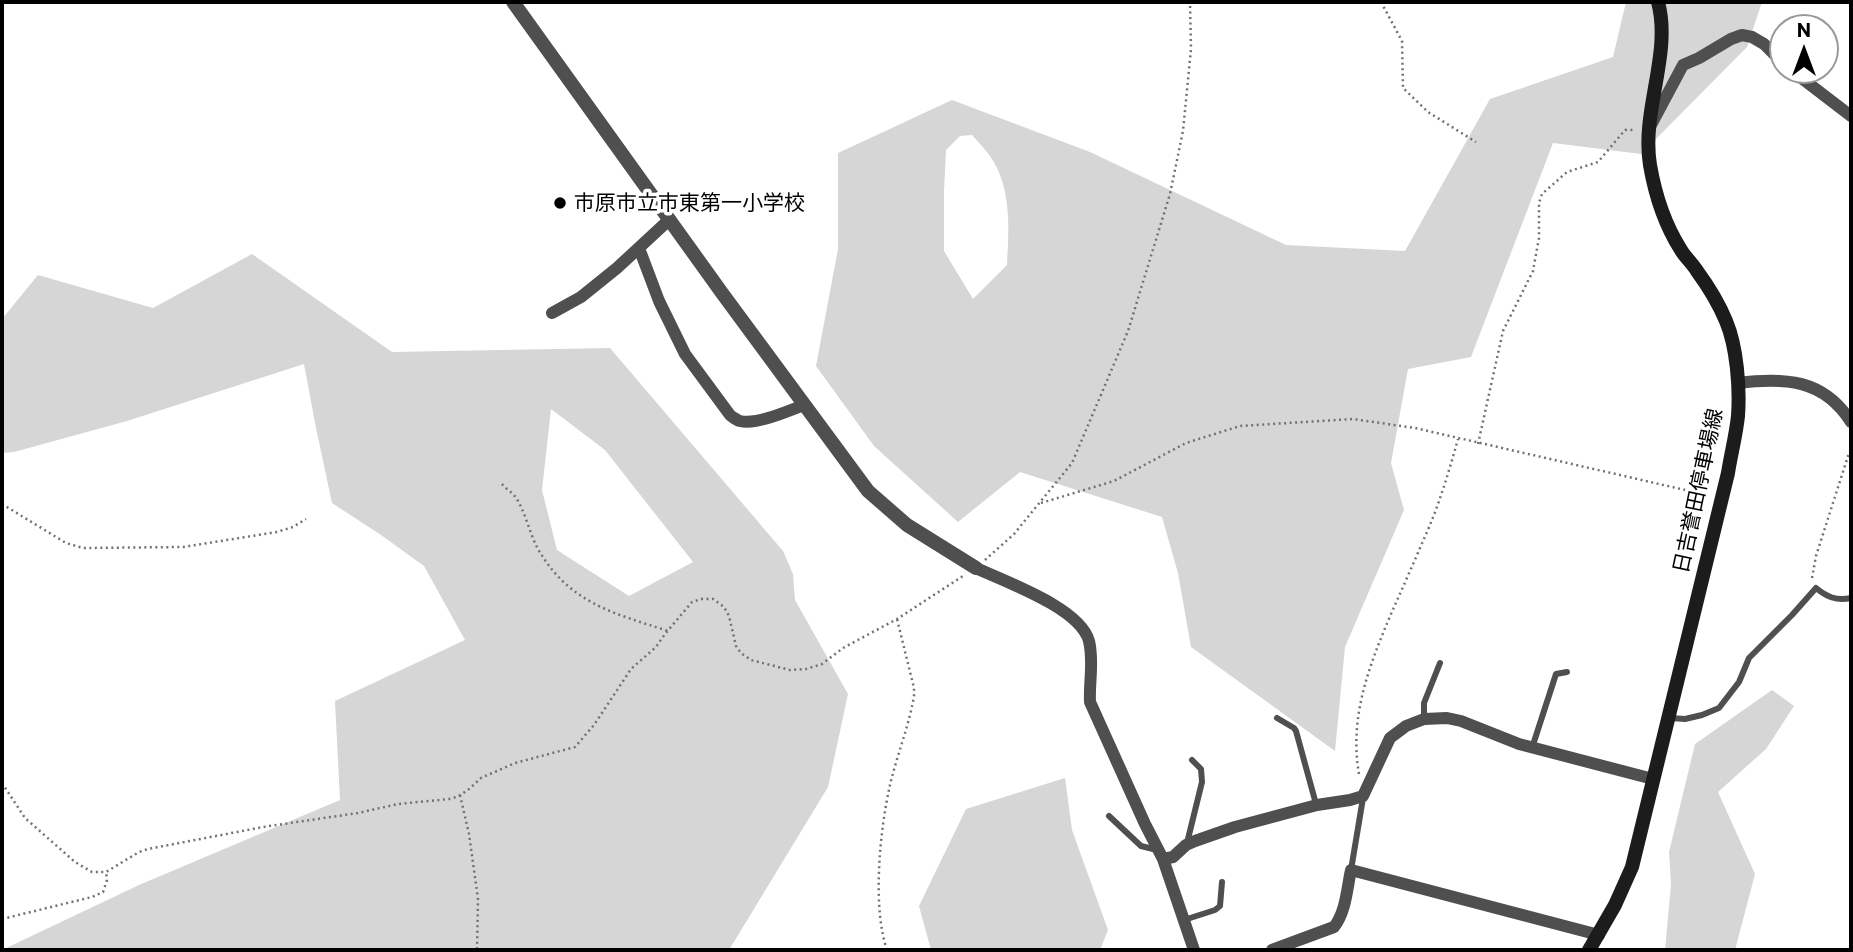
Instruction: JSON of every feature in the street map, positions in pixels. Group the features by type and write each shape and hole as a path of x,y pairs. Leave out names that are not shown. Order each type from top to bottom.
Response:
{"main road":[{"name":"日吉誉田停車場線","path":"1589,950 1615,905 1632,867 1728,473 1738,415 1738,383 1727,323 1697,271 1680,249 1660,206 1650,164 1648,131 1661,43 1658,2"}],"street":[{"path":"513,2 868,491 907,525 976,568 1067,613 1085,631 1092,659 1090,702 1161,855 1194,950"},
{"path":"1648,131 1683,65 1742,35 1752,37 1769,49"},
{"path":"1809,84 1851,116"},
{"path":"552,313 581,297 670,219"},
{"path":"639,248 659,301 685,354 730,415 739,421 749,422 776,416 804,405"},
{"path":"1738,383 1795,381 1825,393 1851,422"},
{"path":"1161,855 1173,856 1186,845 1236,827 1317,805 1363,796 1390,738 1406,726 1424,719 1447,718 1461,721 1532,748 1653,779"},
{"path":"1272,950 1334,927 1342,913 1351,870 1598,935"}],"lane":[{"path":"1668,718 1685,719 1719,708 1738,681 1749,658 1816,588 1825,596 1836,599 1851,598"},
{"path":"1424,719 1424,703 1440,663"},
{"path":"1532,748 1556,674 1567,672"},
{"path":"1277,718 1296,731 1317,805"},
{"path":"1186,845 1202,782 1201,769 1192,760"},
{"path":"1351,870 1363,796"},
{"path":"1109,816 1141,846 1161,855"},
{"path":"1184,920 1220,906 1222,882"}],"path":[{"path":"2,783 25,818 75,862 92,872 106,872 148,849 398,804 449,799 460,795 481,778 515,763 575,747 594,725 631,669 656,647 692,602 713,599 724,607 729,616 736,646 751,660 790,670 806,669 822,664 843,648 897,619 976,568 1014,534 1072,463 1128,331 1167,207 1183,131 1191,50 1190,2"},
{"path":"1381,2 1402,41 1403,88 1427,112 1476,142"},
{"path":"1478,444 1503,331 1533,271 1539,238 1539,203 1542,194 1567,172 1598,162 1625,130 1648,131"},
{"path":"1039,503 1114,481 1186,443 1240,426 1353,419 1415,428 1721,498"},
{"path":"1363,796 1356,742 1362,691 1375,653 1431,521 1458,439"},
{"path":"1816,588 1812,576 1816,556 1851,451"},
{"path":"502,484 515,496 538,548 554,572 566,584 599,607 668,631"},
{"path":"2,504 66,543 83,548 183,547 277,532 306,519"},
{"path":"887,950 878,888 881,847 890,785 914,696 897,619"},
{"path":"460,795 469,834 478,900 477,950"},
{"path":"2,919 92,897 103,892 106,887 106,872"}],"shaded area":[{"path":"1626,2 1762,2 1747,47 1641,154 1553,143 1471,357 1408,369 1391,463 1404,510 1345,647 1335,751 1191,647 1178,573 1162,517 1020,472 958,522 874,446 816,366 838,249 838,153 952,100 1090,152 1286,245 1405,251 1490,99 1613,57","holes":["972,135 997,168 1008,209 1007,265 973,299 944,251 946,150 960,136"]},
{"path":"252,254 392,352 610,348 783,551 793,574 795,600 848,694 828,787 729,950 2,950 139,885 340,800 335,701 465,640 424,566 332,503 304,364 127,421 2,453 2,319 38,275 153,308","holes":["551,409 605,450 693,562 629,596 557,550 542,490"]},
{"path":"1772,690 1794,706 1766,749 1718,792 1755,874 1735,950 1665,950 1671,884 1669,852 1695,744"},
{"path":"1065,778 1072,830 1108,930 1100,950 931,950 919,906 966,809"}],"place":[{"name":"市原市立市東第一小学校","path":"560,203"}]}
